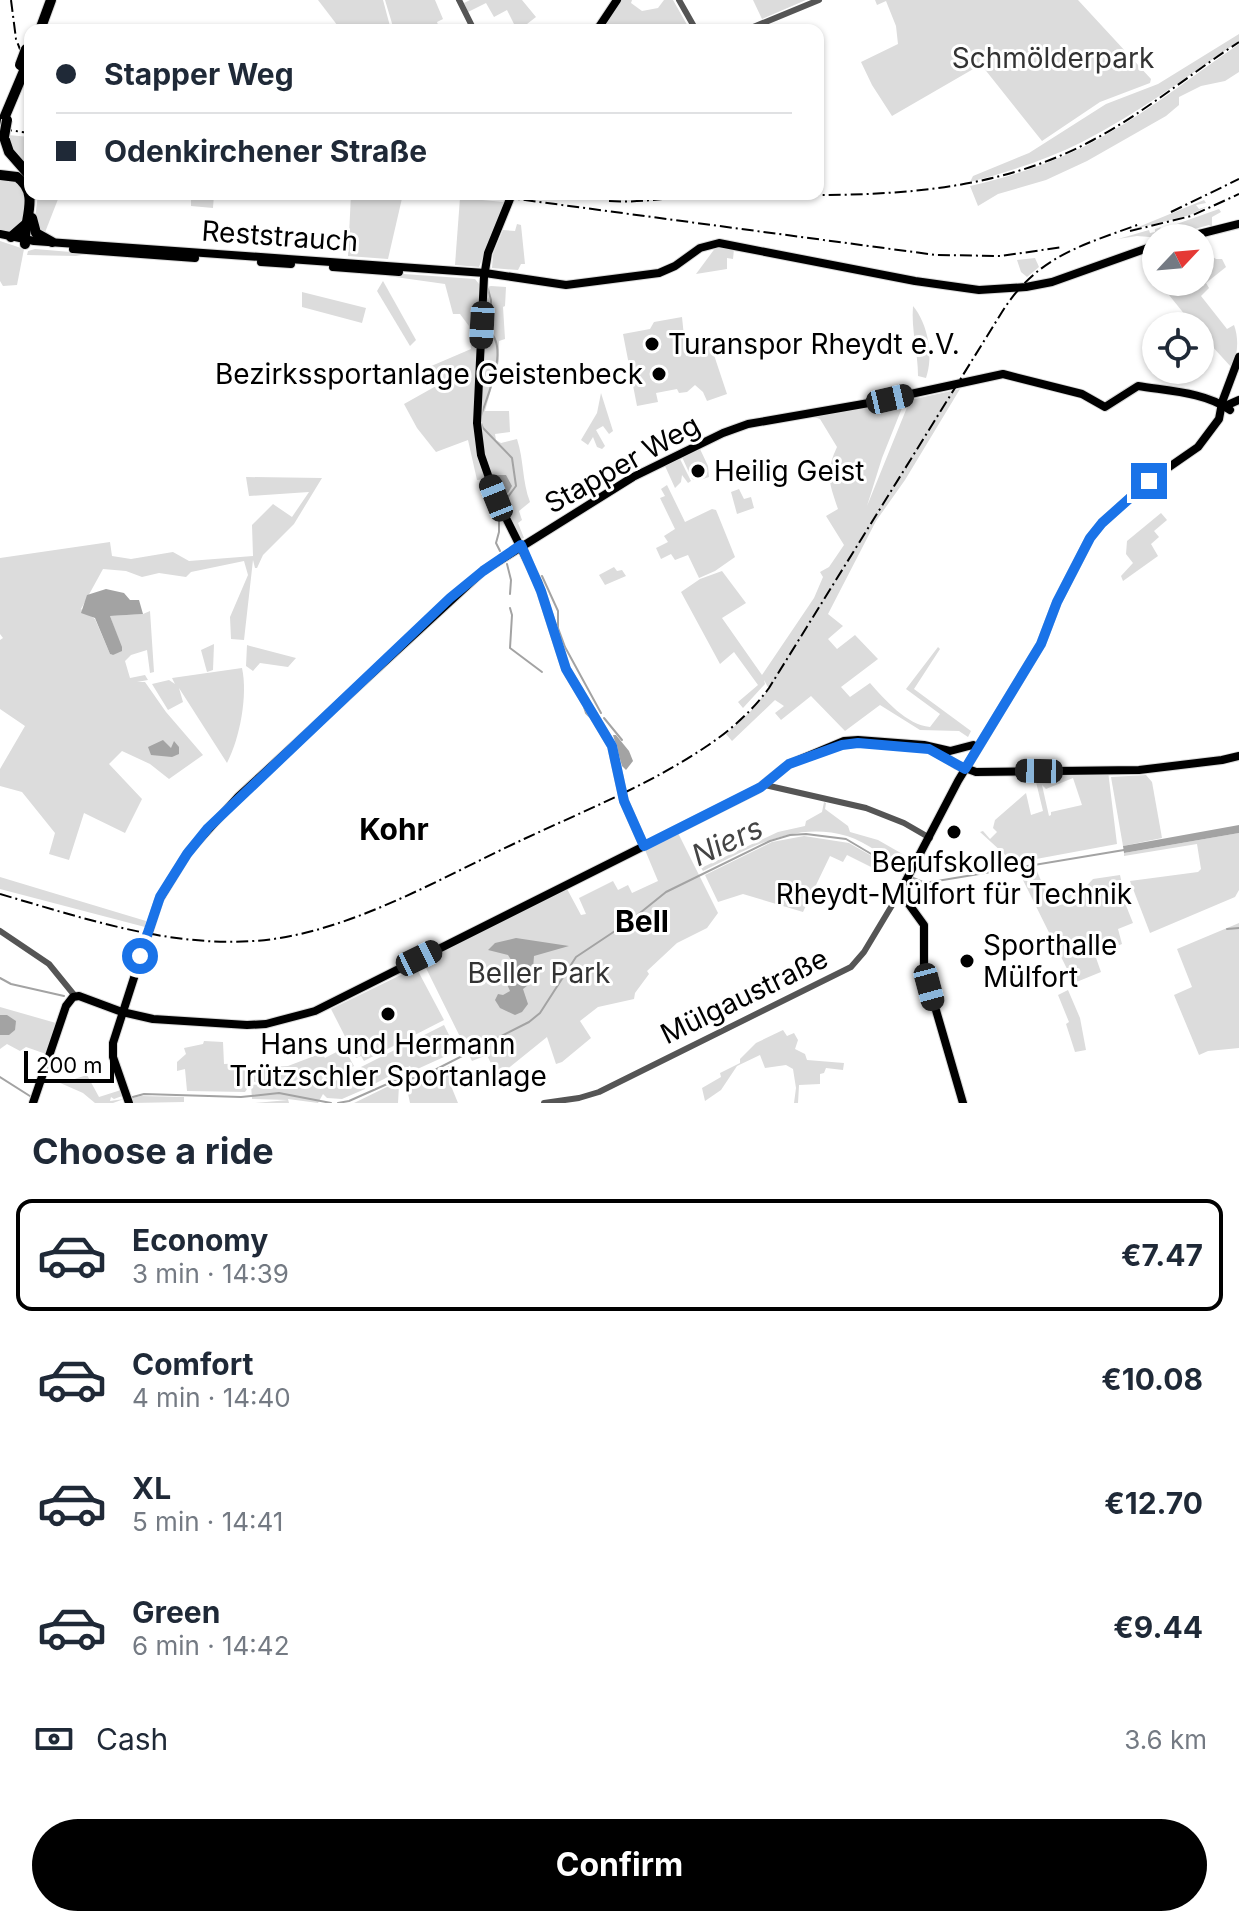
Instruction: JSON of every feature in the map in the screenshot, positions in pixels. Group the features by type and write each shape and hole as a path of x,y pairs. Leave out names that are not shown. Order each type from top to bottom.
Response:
{"highway":[{"path":"39,24 48,0"},
{"path":"24,63 3,124 9,152 24,169"},
{"path":"3,124 22,68"},
{"path":"0,175 17,177 24,183"},
{"path":"30,200 30,220 36,233 52,242"},
{"path":"26,241 34,200"},
{"path":"4,237 22,231 30,220"}],"main road":[{"path":"601,24 617,0"},
{"path":"510,200 488,253 484,275 477,413 481,455 496,498 541,591 566,669 612,746 624,801 644,846"},
{"path":"1214,230 1239,226"},
{"path":"4,237 26,241"},
{"name":"Reststrauch","path":"26,241 527,278 566,285 651,275 670,269 700,248 714,243 955,289 979,290 1052,282 1142,250"},
{"name":"Reststrauch","path":"26,241 484,275"},
{"path":"964,766 1041,644 1065,585 1096,529 1149,481 1198,447 1226,406 1239,357"},
{"name":"Stapper Weg","path":"129,1100 112,1052 160,897 187,854 208,828 450,598 521,545 633,477 738,427 1003,374 1082,394 1101,406 1110,406 1134,386 1189,394 1226,406"},
{"path":"964,766 965,753 1038,642 1060,588 1092,529 1157,471 1193,445 1226,406"},
{"path":"34,1100 66,1006 75,996 122,1012 164,1020 266,1024 315,1011 765,785 789,764 844,741 924,745 954,751 973,745"},
{"path":"827,749 858,743 922,748 982,771 1150,770 1239,756"},
{"path":"936,748 964,766"},
{"name":"Mülgaustraße","path":"900,895 964,766"},
{"path":"900,895 924,925 924,969 963,1103"}],"street":[{"path":"459,0 471,24"},
{"path":"679,0 693,24"},
{"path":"761,24 819,0"},
{"path":"765,785 866,808 904,823 930,838"},
{"name":"Mülgaustraße","path":"544,1103 577,1099 599,1092 851,967 900,895"},
{"path":"0,931 49,964 75,996"}],"green space":[{"path":"318,0 383,0 389,24 336,24"},
{"path":"385,0 435,0 443,19 438,24 392,24"},
{"path":"470,0 522,0 536,17 527,24 514,24 507,10 494,17 486,3 468,12 464,3"},
{"path":"619,0 632,0 631,3 642,11 658,8 664,0 673,0 687,24 603,24"},
{"path":"753,0 806,0 762,19"},
{"name":"Schmölderpark","path":"875,0 1078,0 1151,79 1150,83 1100,102 1042,141 983,67 975,68 892,116 861,62 898,44 896,26 886,1 877,5"},
{"path":"1239,34 1239,41 1102,131 1041,160 970,182 973,176 1029,153 1106,104 1158,84"},
{"path":"1239,44 1239,72 1225,81 1201,86 1179,97 1179,105 1166,116 1087,161 1046,180 998,194 978,206 970,186 1040,165 1091,143 1141,113"},
{"path":"8,135 24,136 24,164 13,152"},
{"path":"5,176 24,187 25,223 9,232 0,230 0,177"},
{"path":"37,200 58,200 44,235 34,227"},
{"path":"191,200 214,200 213,208 191,206"},
{"path":"351,200 402,200 388,259 348,256"},
{"path":"460,200 504,202 479,267 455,265"},
{"path":"1204,200 1206,203 1196,205 1199,209 1208,206 1190,215 1146,224"},
{"path":"1219,209 1221,212 1212,217 1212,224 1177,224"},
{"path":"517,224 521,225 525,264 521,264 518,270 492,268 493,254 503,230 515,231"},
{"path":"1142,232 1142,236 1118,239"},
{"path":"0,241 24,249 17,285 3,286 0,281"},
{"path":"716,247 734,249 733,259 727,258 727,269 696,274"},
{"path":"28,251 87,254 27,255"},
{"path":"1035,258 1039,267 1027,277 1021,272 1017,260"},
{"path":"1214,258 1222,259 1226,267 1214,277"},
{"path":"389,273 475,279 479,284 473,427 485,479 477,480 468,440 436,452 417,428 404,404 445,381 429,367 471,349 469,326 460,314 453,314 445,284 388,276"},
{"path":"383,281 416,340 410,346 377,291"},
{"path":"487,287 506,287 503,307 505,339 499,341 499,361 485,411 509,411 510,432 495,434 496,440 501,443 517,439 530,502 519,511 522,520 518,523 524,538 521,539 500,500 485,454 480,423 481,391 487,380 483,373"},
{"path":"302,292 366,308 362,323 302,307"},
{"path":"1170,296 1201,296 1214,312 1183,312"},
{"path":"913,306 928,340 926,378 918,376"},
{"path":"1214,312 1227,329 1234,325 1237,346 1232,368 1214,348"},
{"name":"Bezirkssportanlage Geistenbeck","path":"682,317 686,356 711,346 727,394 707,401 695,385 687,392 679,393 677,389 656,393 658,402 637,406 623,334 650,329 654,322"},
{"path":"960,389 905,480 876,521 828,614 843,626 828,639 837,649 855,635 878,659 841,687 850,697 870,683 905,717 930,727 940,714 906,689 938,647 940,649 914,689 971,731 968,737 959,731 920,730 880,705 845,731 811,696 781,720 775,713 784,706 775,700 732,741 726,734 769,689 764,680 765,684 743,708 738,702 758,685 734,652 720,664 681,592 700,579 722,571 746,603 722,618 762,675 814,598 823,577 820,572 829,567 844,545 826,516 838,509 830,478 837,447 820,419 811,416 906,398 867,506 910,400"},
{"path":"601,393 613,431 609,434 603,426 596,430 605,446 602,449 597,447 593,437 588,445 581,440 597,413"},
{"path":"700,449 708,466 709,477 700,480 705,474 700,463 691,468 695,480 682,457"},
{"path":"680,459 691,481 688,483 682,475 681,482 675,488 665,466"},
{"path":"246,477 322,478 294,524 263,555 257,568 253,560 244,640 231,639 230,617 248,575 244,561 191,572 186,577 159,573 142,577 126,571 103,569 81,609 95,619 113,655 118,638 110,616 150,611 154,672 150,673 147,650 131,655 125,661 130,678 145,675 148,680 137,682 145,682 203,755 169,779 150,764 122,751 109,764 142,799 125,833 84,813 69,860 49,854 55,833 22,792 0,786 0,769 25,726 0,709 0,640 3,638 0,634 0,558 110,542 112,556 131,559 173,552 189,561 253,556 252,525 273,504 292,517 309,492 249,496"},
{"path":"667,485 685,522 716,510 735,557 699,578 688,555 675,560 671,554 661,559 656,548 668,542 664,536 675,529 660,498 665,496 661,489"},
{"path":"739,489 744,499 751,497 754,508 737,514 731,492"},
{"path":"1161,513 1167,520 1154,531 1159,537 1151,544 1158,556 1123,581 1121,576 1133,563 1126,554 1127,541"},
{"path":"614,567 626,576 605,585 599,575"},
{"path":"214,644 213,670 207,672 201,650"},
{"path":"247,645 296,658 288,667 260,663 253,671 246,666"},
{"path":"242,668 242,716 227,763 179,688 183,702 168,710 152,684 169,680 175,684 172,678"},
{"path":"1108,771 1117,844 1014,863 980,832 983,831 990,839 997,832 993,828 995,820 1026,793 1031,815 1043,811 1036,782 1041,774","holes":["1073,778 1082,805 1051,812 1049,816 1042,785 1046,789"]},
{"path":"1146,775 1152,782 1162,838 1123,846 1111,777"},
{"path":"824,802 825,809 848,826 850,832 878,840 913,860 907,870 855,839 827,832 790,834 772,839 703,871 701,868 778,832 805,826 806,821 822,812"},
{"name":"Beller Park","path":"678,833 718,913 707,928 677,943 647,971 649,974 634,999 598,1007 580,1021 591,1038 562,1062 556,1064 547,1037 498,1078 487,1055 472,1061 423,962 566,887 581,915 586,914 579,898 613,881 618,890 628,885 632,893 658,881 645,850"},
{"path":"1239,833 1239,890 1235,897 1150,933 1130,881 1198,872 1201,869 1197,844 1124,856 1124,853"},
{"path":"804,836 849,843 884,863 879,871 847,855 843,862 830,856 803,912 743,894 718,902 705,875 772,842"},
{"path":"1037,871 1052,907 1068,903 1068,895 1079,894 1093,879 1120,875 1122,884 1119,888 1133,923 1118,929 1122,944 1095,955 1101,972 1074,983 1020,874"},
{"path":"0,877 146,921 145,927 0,889"},
{"path":"1239,923 1239,1048 1199,1055 1174,995 1192,987 1177,949"},
{"name":"Hans und Hermann Trützschler Sportanlage","path":"413,969 418,971 444,1020 364,1061 361,1056 356,1058 331,1009"},
{"path":"1068,990 1080,1018 1086,1050 1075,1052 1066,1024 1069,1022 1058,995"},
{"path":"0,1007 56,1023 46,1054 26,1047 20,1051 7,1044 0,1049"},
{"path":"444,1025 457,1051 413,1071 410,1066 370,1086 361,1067"},
{"path":"783,1030 787,1036 794,1033 798,1040 795,1049 805,1054 807,1060 844,1063 843,1070 826,1068 820,1074 820,1084 799,1085 798,1103 794,1103 796,1088 793,1069 786,1065 765,1068 760,1055 737,1066 721,1090 705,1101 702,1088 721,1077 720,1073 740,1063 740,1059 756,1043"},
{"path":"204,1041 223,1042 224,1064 246,1063 245,1092 187,1091 185,1069 177,1071 177,1062 186,1054 184,1048 203,1044"},
{"path":"344,1048 354,1066 320,1084 322,1088 356,1070 365,1089 342,1099 327,1098 323,1094 318,1103 288,1099 289,1103 255,1103 288,1100 252,1099 251,1085 290,1082 289,1076 288,1079 254,1082 254,1068 288,1066 322,1053 325,1058"},
{"path":"451,1065 456,1077 449,1081 458,1103 410,1103 406,1084 399,1085 398,1103 354,1103 393,1084 418,1081"},
{"path":"87,1075 99,1097 121,1090 122,1096 111,1097 110,1101 124,1099 113,1103 95,1103 83,1093 58,1082"},
{"path":"184,1097 184,1102 133,1103 132,1098"}],"shaded area":[{"path":"496,475 506,475 512,486 508,493 498,489"},
{"path":"106,589 124,593 130,600 139,600 143,614 110,616 122,647 122,651 113,655 95,618 81,613 87,595"},
{"path":"613,735 629,751 633,761 626,770 622,766"},
{"path":"163,740 171,748 174,741 179,747 179,754 172,757 151,755 148,747"},
{"path":"1239,825 1239,833 1124,853 1123,846"},
{"path":"516,938 569,946 534,956 532,982 523,989 528,1004 515,1015 500,1008 495,1000 498,994 510,991 506,982 515,974 513,963 508,955 488,950 495,943"},
{"path":"0,1015 7,1015 16,1021 15,1030 9,1035 0,1035"}],"waterway":[{"path":"481,416 497,362 496,341 491,333 488,289"},
{"path":"481,423 512,458 516,486 502,505"},
{"path":"499,513 496,543 500,551"},
{"path":"507,564 510,594"},
{"path":"542,576 558,611 558,628 565,647 601,713"},
{"path":"510,608 510,648 542,672"},
{"path":"584,707 590,717"},
{"path":"604,718 622,740"},
{"name":"Niers","path":"338,1103 394,1081 421,1077 529,1022 540,1013 576,957 630,921 666,892 770,841 806,834 846,839 905,874"},
{"name":"Niers","path":"911,877 925,883 1124,850"},
{"path":"1227,929 1239,928"},
{"path":"0,978 11,984 64,996"},
{"name":"Niers","path":"0,1077 33,1098"},
{"name":"Niers","path":"129,1098 144,1094 241,1097 279,1093 331,1103"}],"railway":[{"path":"11,0 16,39 24,60"},
{"path":"824,195 916,191 1006,174 1050,160 1093,140 1149,106 1239,42"},
{"path":"0,129 24,132"},
{"path":"1171,212 1239,179"},
{"path":"1130,231 1191,216 1239,194"},
{"path":"525,200 936,255 1001,256 1063,247"},
{"path":"609,201 651,200"},
{"path":"0,894 126,929 189,940 254,941 289,936 323,928 393,902 618,796 686,760 733,727 769,688 1016,293 1046,265 1063,255 1140,224"}],"place":[{"name":"Turanspor Rheydt e.V.","path":"652,344"},
{"name":"Bezirkssportanlage Geistenbeck","path":"659,374"},
{"name":"Heilig Geist","path":"698,471"},
{"name":"Berufskolleg Rheydt-Mülfort für Technik","path":"954,832"},
{"name":"Sporthalle Mülfort","path":"967,961"},
{"name":"Hans und Hermann Trützschler Sportanlage","path":"388,1014"}],"district":[{"name":"Kohr","path":"394,829"},
{"name":"Bell","path":"642,921"}],"route":[{"path":"140,956 160,897 174,872 208,828 450,598 521,545 541,591 566,669 612,746 624,801 644,846 761,787 785,766 850,743 929,749 965,769 1041,644 1057,602 1090,538 1102,523 1149,481"}]}
